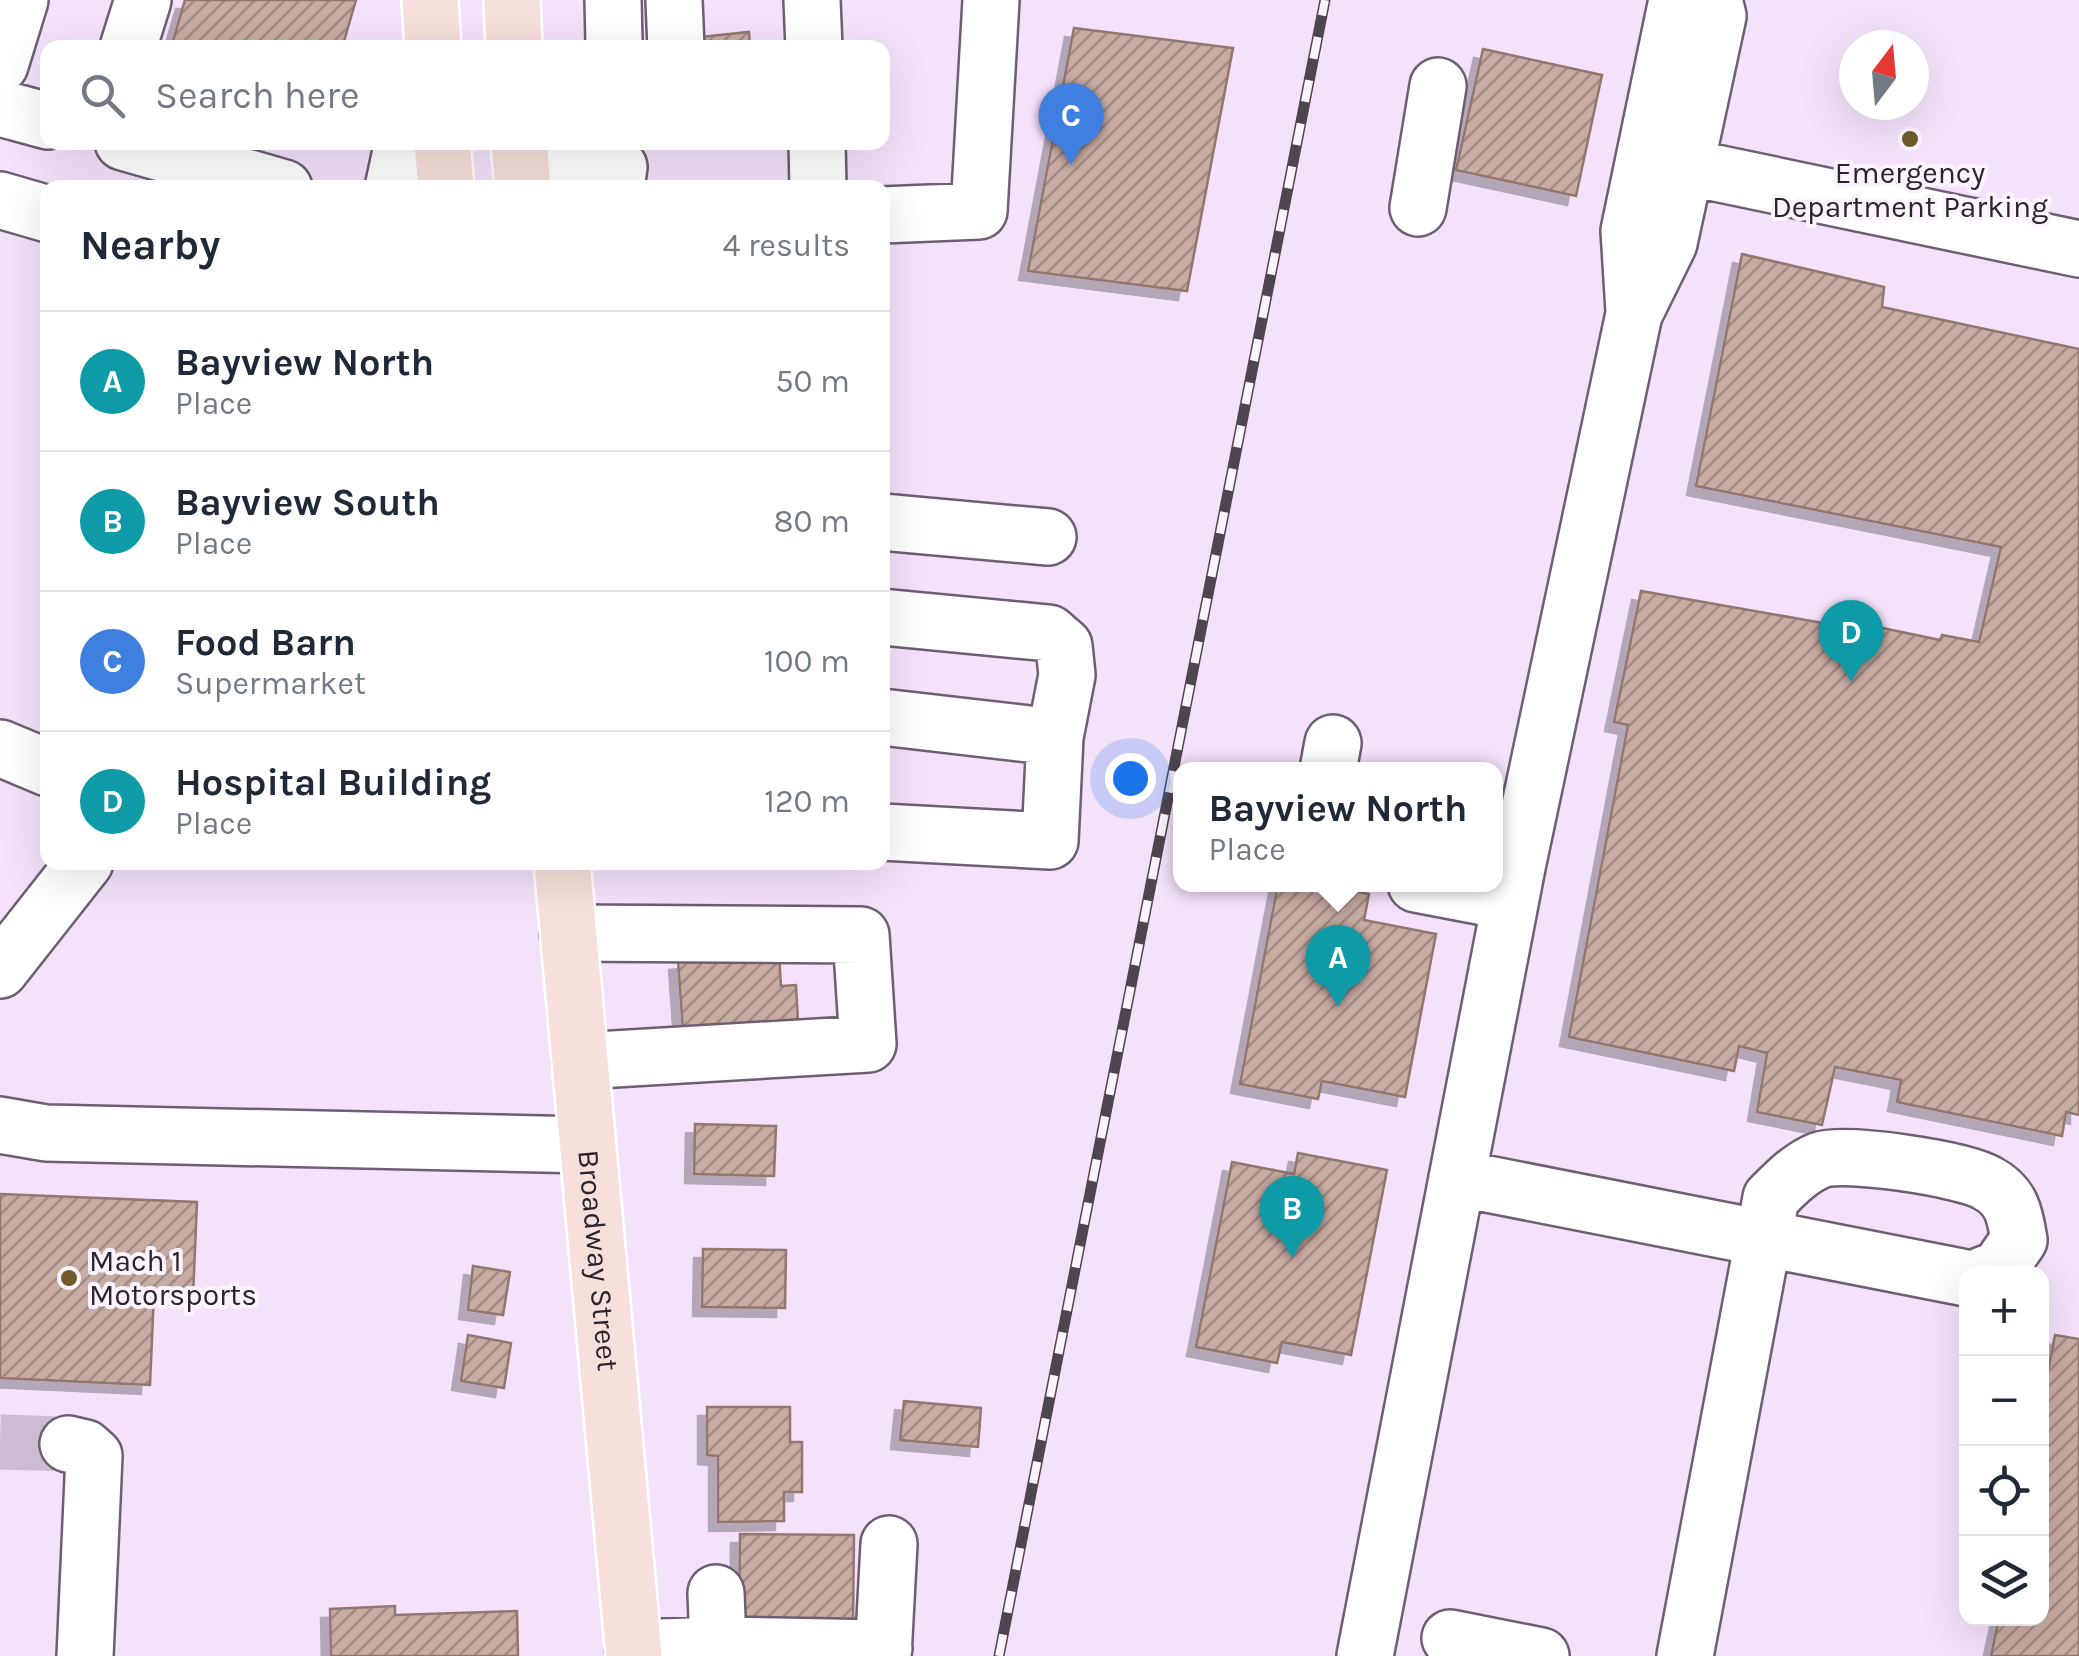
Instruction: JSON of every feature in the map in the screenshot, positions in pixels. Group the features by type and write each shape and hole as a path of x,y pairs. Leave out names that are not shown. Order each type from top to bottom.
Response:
{"main road":[{"path":"512,0 514,40"},
{"path":"443,150 445,180"},
{"name":"Broadway Street","path":"563,870 633,1652"}],"street":[{"path":"0,64 20,0"},
{"path":"130,40 143,0"},
{"path":"674,0 676,40"},
{"path":"812,0 814,40"},
{"path":"890,215 979,211 991,0"},
{"path":"1634,314 1629,230 1670,12 1677,0"},
{"path":"1364,1656 1457,1178 1507,878 1634,314 1669,243 1718,16 1714,0"},
{"path":"1418,208 1438,86"},
{"path":"0,108 40,120"},
{"path":"151,150 256,180"},
{"path":"395,180 401,150"},
{"path":"816,150 818,180"},
{"path":"521,168 618,166"},
{"path":"1686,167 2079,249"},
{"path":"0,200 40,212"},
{"path":"890,523 1048,536"},
{"path":"890,618 1049,633 1064,646 1066,675 1055,736 1050,841 890,832"},
{"path":"890,718 1055,736"},
{"path":"0,748 40,765"},
{"path":"0,970 79,870"},
{"path":"568,933 861,935 868,1044 580,1061"},
{"path":"0,1125 46,1133 587,1145"},
{"path":"1685,1656 1771,1198 1795,1174 1821,1160 1858,1155 1986,1182 2014,1206 2019,1240 2001,1266"},
{"path":"1457,1178 1959,1277"},
{"path":"68,1444 86,1448 94,1456 85,1656"},
{"path":"633,1652 717,1619 884,1652 889,1544"},
{"path":"1450,1638 1541,1656"}],"building":[{"path":"185,0 356,0 344,40 173,40"},
{"path":"1074,28 1233,48 1187,291 1028,271"},
{"path":"749,32 750,40 690,40"},
{"path":"1483,49 1602,75 1576,196 1456,170"},
{"path":"1742,254 1884,287 1882,307 2079,349 2079,1115 2066,1112 2062,1136 1897,1102 1901,1080 1835,1067 1822,1125 1757,1112 1767,1053 1739,1046 1734,1071 1569,1037 1628,725 1614,722 1641,591 1834,625 1835,618 1940,640 1942,635 1979,642 2001,547 1696,486"},
{"path":"1276,892 1369,894 1364,920 1436,934 1405,1097 1322,1081 1318,1099 1240,1084"},
{"path":"779,954 781,986 796,985 798,1022 683,1030 678,961"},
{"path":"695,1124 776,1126 774,1176 694,1174"},
{"path":"1298,1153 1387,1170 1351,1355 1282,1342 1277,1363 1196,1347 1232,1162 1294,1174"},
{"path":"0,1194 197,1202 193,1297 154,1293 150,1385 0,1378"},
{"path":"703,1249 786,1250 785,1308 702,1307"},
{"path":"473,1266 510,1272 503,1315 468,1310"},
{"path":"468,1335 511,1343 504,1388 461,1381"},
{"path":"2055,1335 2079,1339 2079,1656 1991,1656 1997,1626 2049,1626 2049,1366"},
{"path":"904,1401 981,1408 978,1447 900,1440"},
{"path":"707,1407 790,1407 790,1442 802,1442 802,1492 784,1492 784,1521 718,1522 718,1456 707,1455"},
{"path":"740,1534 854,1535 853,1624 739,1623"},
{"path":"395,1606 395,1615 517,1611 518,1656 331,1656 330,1609"}],"tunnel":[{"path":"0,1442 68,1444"}],"railway":[{"path":"1175,762 1325,0"},
{"path":"999,1656 1173,772"}],"place":[{"name":"Emergency Department Parking","path":"1910,139"},
{"name":"Food Barn","path":"1071,165"},
{"name":"Hospital Building","path":"1851,682"},
{"name":"Bayview North","path":"1338,1007"},
{"name":"Bayview South","path":"1292,1258"},
{"name":"Mach 1 Motorsports","path":"69,1278"}]}
